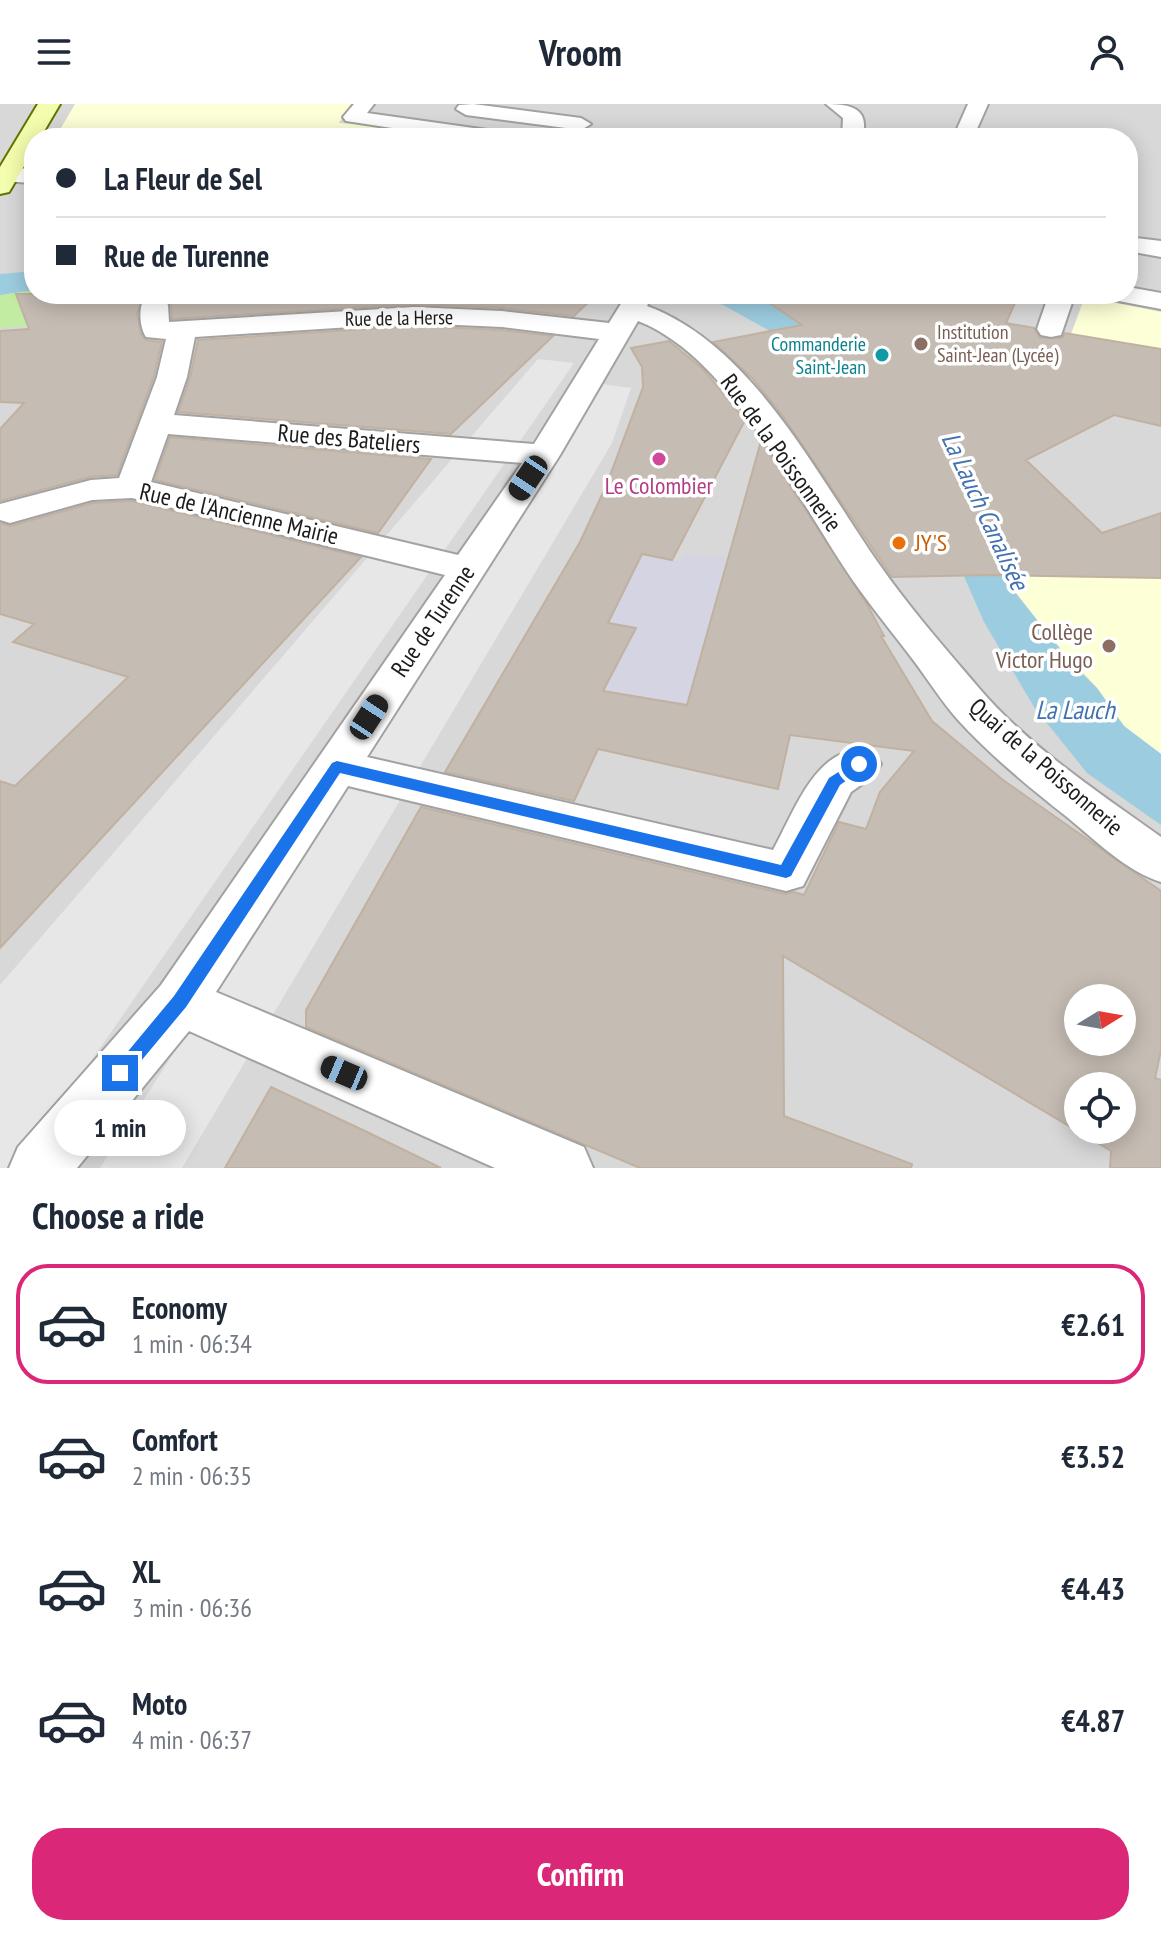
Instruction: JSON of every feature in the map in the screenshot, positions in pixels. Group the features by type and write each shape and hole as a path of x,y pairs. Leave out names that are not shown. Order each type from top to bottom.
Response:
{"street":[{"path":"34,128 49,104"},
{"path":"364,104 353,117 431,128"},
{"path":"582,128 593,104"},
{"path":"836,104 851,114 855,120 854,128"},
{"path":"967,128 978,104"},
{"path":"445,106 565,128"},
{"path":"3,178 24,144"},
{"path":"3,178 24,177"},
{"path":"1138,246 1161,249"},
{"path":"1138,297 1161,301"},
{"path":"1051,329 1059,304"},
{"name":"Rue de la Herse","path":"154,305 156,331 414,315 624,319"},
{"name":"Rue de la Poissonnerie","path":"624,319 651,312 680,332 737,387 878,588"},
{"name":"Rue de Turenne","path":"39,1168 180,1002 544,455 624,319"},
{"path":"132,488 172,377 182,329"},
{"name":"Rue des Bateliers","path":"155,423 544,455"},
{"name":"Rue de l'Ancienne Mairie","path":"10,512 91,490 132,488 468,569"},
{"name":"Quai de la Poissonnerie","path":"878,588 976,712 1074,798 1161,863"},
{"path":"337,767 786,872 834,781 859,764"},
{"path":"180,1002 563,1168"}],"shaded area":[{"path":"0,104 1161,104 1161,1168 0,1168"},
{"path":"75,104 351,104 339,123 406,127 405,128 61,128"},
{"path":"1082,304 1122,304 1161,312 1161,349 1071,334"},
{"path":"538,359 574,363 17,1168 0,1168 0,985"},
{"path":"602,384 631,388 612,443 182,1168 100,1168"},
{"name":"Collège Victor Hugo","path":"1161,530 1161,754 1124,726 1097,688 1041,627 1015,592 1001,566"},
{"path":"642,554 682,562 682,555 790,561 717,598 703,649 697,707 674,703 569,701 636,628 608,623"}],"green space":[{"path":"24,291 24,304 42,304 53,324 0,328 0,295"}],"water":[{"path":"24,272 24,291 0,295 0,274"},
{"name":"La Lauch","path":"720,304 771,304 911,397 1015,592 1072,664 1097,688 1124,726 1161,754 1161,825 1087,773 1034,707 984,622 900,431 770,331"}],"building":[{"path":"16,294 24,294 24,304 141,304 137,313 141,334 146,340 162,342 154,376 117,475 90,477 0,501 0,429 24,403 0,402 0,331 29,329"},
{"path":"170,304 414,304 172,319"},
{"path":"414,304 587,304 574,316 502,308"},
{"path":"771,304 1015,304 1006,323 1034,328 1040,338 1062,338 1065,333 1161,349 1161,426 1114,415 1026,460 1102,533 1161,513 1161,578 892,577 782,415 753,379 713,342 802,325"},
{"path":"414,326 553,336 451,434 178,412 190,378 198,340"},
{"path":"669,341 703,369 745,420 672,560 642,554 608,623 636,628 603,691 687,705 761,441 868,606 884,636 881,636 932,721 1003,780 1161,891 1161,1050 1155,1078 1161,1080 1161,1168 1110,1168 1111,1151 1099,1144 1136,1144 1136,1072 1064,1072 1064,1123 783,956 784,1116 912,1164 911,1168 640,1168 306,1027 306,1010 421,807 785,894 794,892 804,895 839,822 866,829 880,792 914,751 790,735 778,789 598,749 574,801 445,772 580,542 606,486 643,387 642,367 631,348"},
{"path":"170,437 431,459 378,533 155,480"},
{"path":"132,501 361,557 0,948 0,781 15,786 128,677 13,642 34,624 0,614 0,523 11,526 92,503"},
{"path":"271,1087 365,1131 441,1168 225,1168"}],"place":[{"name":"Institution Saint-Jean (Lycée)","path":"921,344"},
{"name":"Commanderie Saint-Jean","path":"882,355"},
{"name":"Le Colombier","path":"659,459"},
{"name":"JY'S","path":"899,543"},
{"name":"Collège Victor Hugo","path":"1109,646"}],"route":[{"path":"120,1073 180,1002 337,767 786,872 834,781 859,764"}],"water label":[{"name":"La Lauch Canalisée","path":"985,511"}]}
